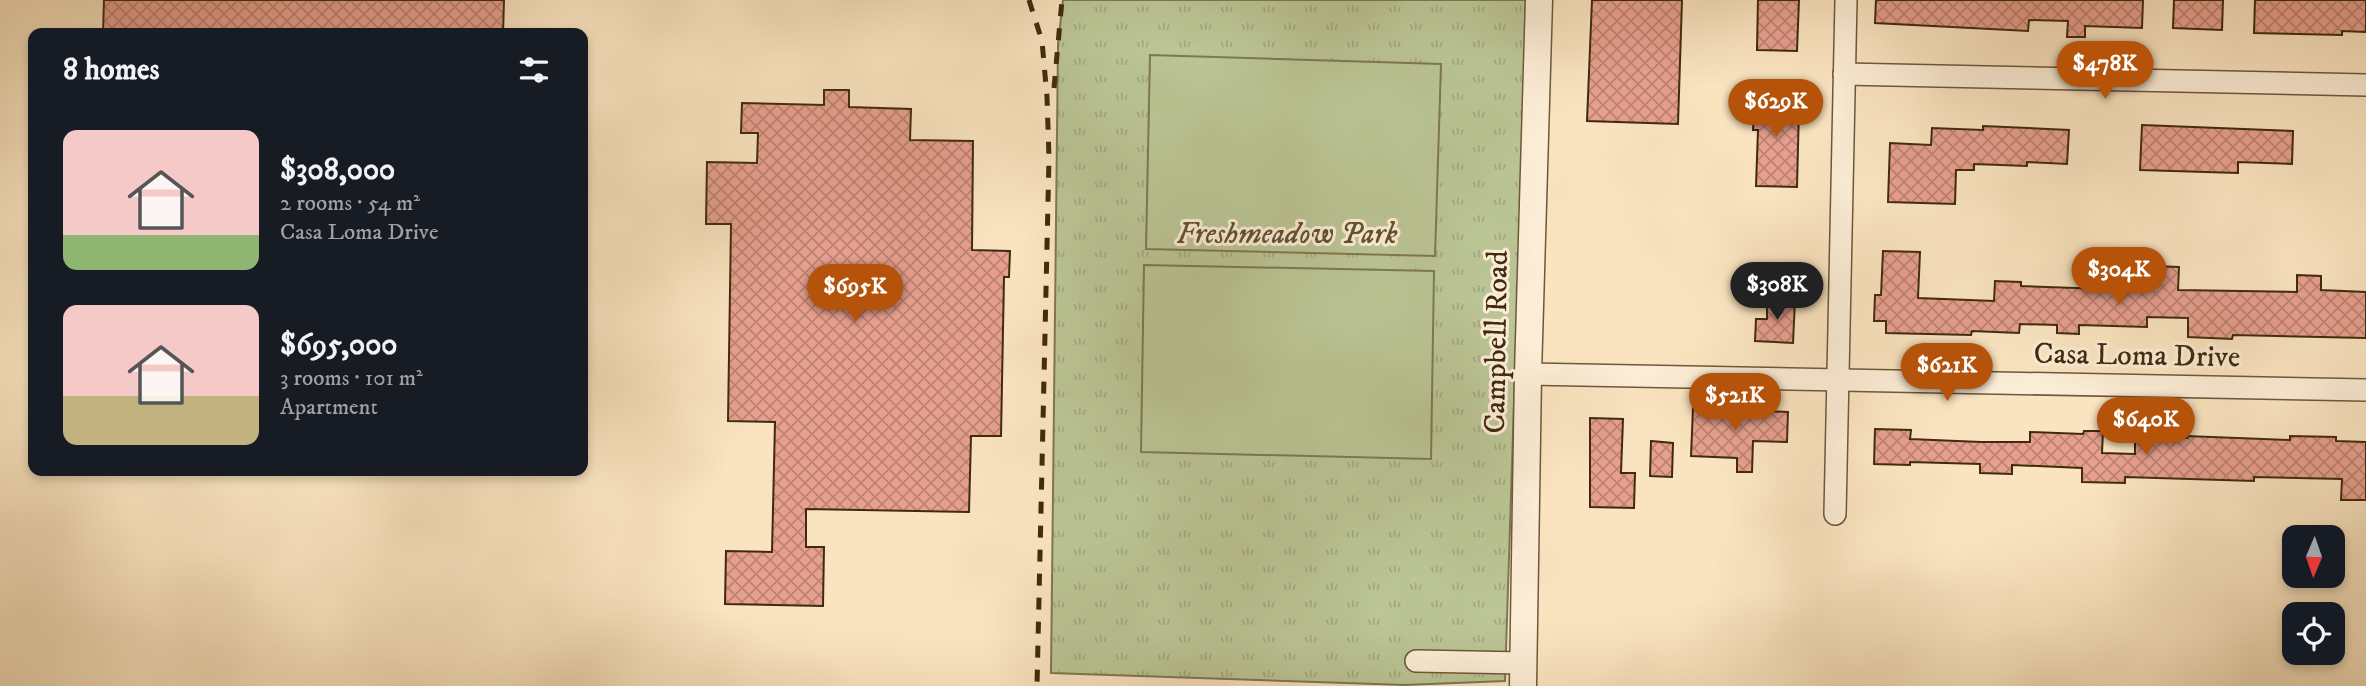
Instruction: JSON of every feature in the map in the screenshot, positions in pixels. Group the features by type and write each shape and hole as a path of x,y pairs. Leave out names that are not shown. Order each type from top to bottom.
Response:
{"street":[{"name":"Campbell Road","path":"1523,674 1528,374 1539,0"},
{"path":"1835,514 1846,0"},
{"path":"1844,74 2366,85"},
{"name":"Casa Loma Drive","path":"1528,374 2366,390"},
{"path":"1416,661 1523,674"}],"green space":[{"name":"Freshmeadow Park","path":"1063,0 1527,0 1505,681 1405,685 1051,673 1058,44"},
{"path":"1150,55 1441,64 1435,256 1146,249"},
{"path":"1144,265 1434,271 1431,459 1141,452"}],"building":[{"path":"104,0 504,0 503,28 103,28"},
{"path":"1592,0 1682,0 1678,124 1587,121"},
{"path":"1758,0 1799,0 1797,51 1757,50"},
{"path":"1876,0 2143,0 2142,28 2085,26 2085,37 2067,37 2068,21 2029,20 2028,31 1875,23"},
{"path":"2174,0 2223,0 2222,30 2173,28"},
{"path":"2255,0 2366,0 2366,32 2342,31 2342,35 2254,33"},
{"path":"1755,89 1788,90 1787,108 1799,108 1797,187 1756,186 1758,130 1753,130"},
{"path":"824,90 849,90 849,107 911,109 910,140 973,141 972,250 1010,251 1009,277 1004,277 1001,436 971,436 969,512 806,509 806,547 824,547 823,606 725,604 726,551 772,552 775,422 728,421 731,224 706,224 707,162 757,163 758,133 741,133 742,103 824,105"},
{"path":"2142,125 2293,131 2292,164 2238,162 2238,173 2140,170"},
{"path":"1983,126 2069,130 2067,164 1974,164 1974,170 1956,170 1955,204 1888,202 1890,143 1931,145 1932,128 1983,130"},
{"path":"1883,251 1920,252 1918,298 1994,301 1995,281 2021,282 2021,286 2105,289 2106,285 2153,287 2154,266 2179,267 2178,290 2297,292 2297,275 2321,276 2321,290 2366,292 2366,338 2233,335 2232,339 2188,337 2188,318 2147,317 2147,327 2079,325 2079,334 2057,333 2057,325 2020,324 2019,333 1886,333 1886,321 1874,321 1875,295 1881,295"},
{"path":"1767,299 1795,300 1793,343 1755,341 1756,319 1767,319"},
{"path":"1693,408 1788,412 1787,442 1753,441 1752,472 1737,472 1737,458 1691,456"},
{"path":"1590,418 1623,419 1621,473 1635,473 1634,508 1590,507"},
{"path":"1875,429 1911,430 1910,439 1981,442 2030,442 2030,432 2083,434 2084,431 2103,431 2102,453 2135,454 2135,436 2290,440 2290,436 2336,437 2336,441 2366,442 2366,500 2341,500 2342,479 2254,477 2254,481 2125,477 2125,483 2082,482 2082,468 2012,465 2012,474 1980,473 1980,464 1874,464"},
{"path":"1651,441 1673,443 1672,477 1650,476"}],"railway":[{"path":"1029,0 1042,41 1049,158 1037,686"},
{"path":"1054,88 1062,0"}]}
